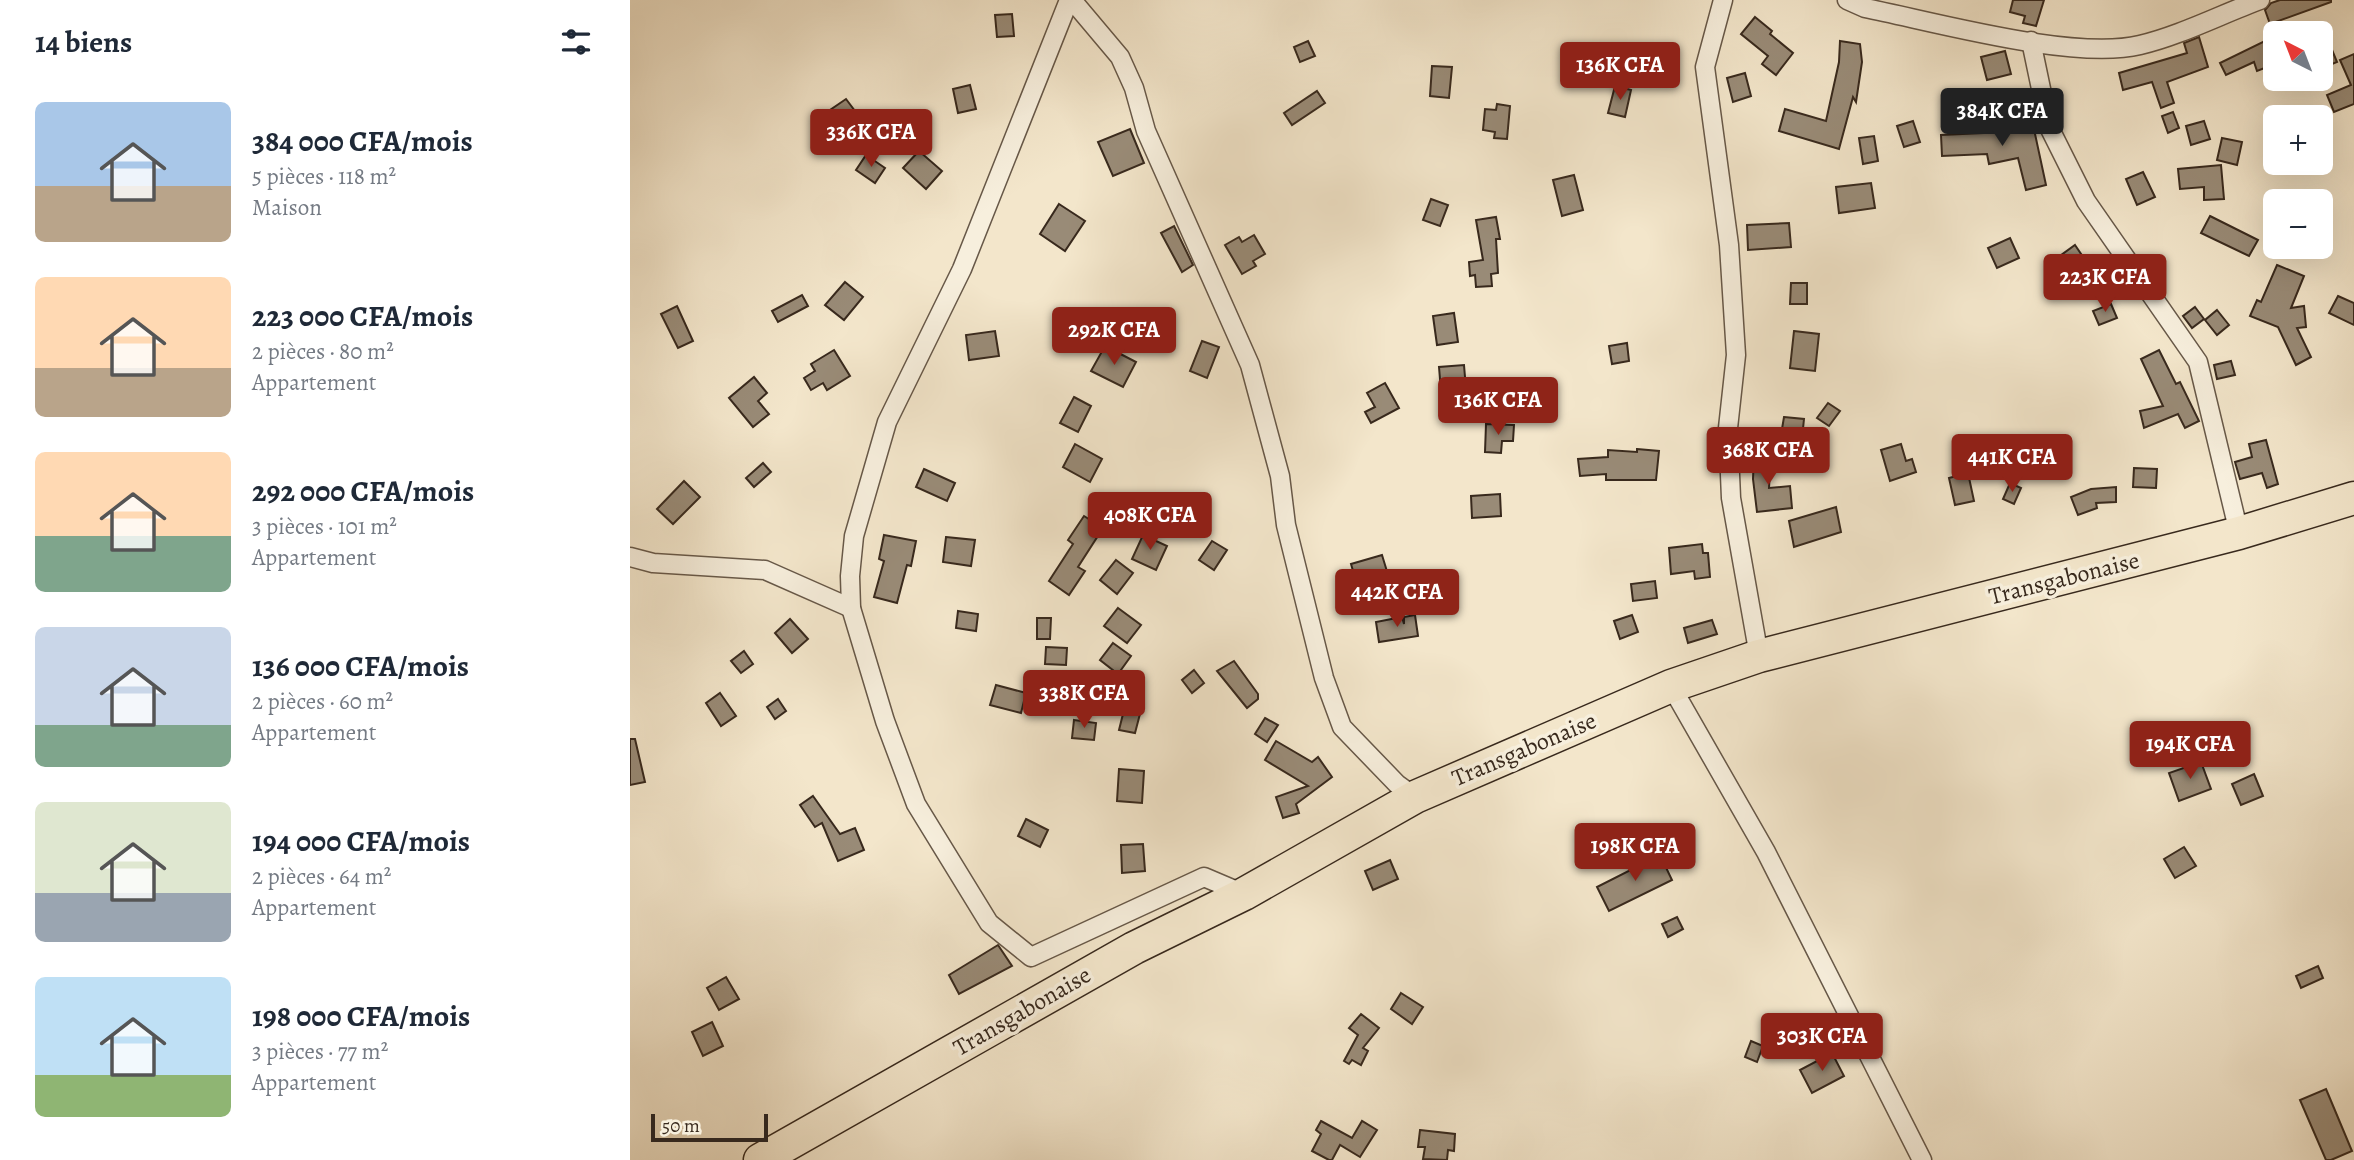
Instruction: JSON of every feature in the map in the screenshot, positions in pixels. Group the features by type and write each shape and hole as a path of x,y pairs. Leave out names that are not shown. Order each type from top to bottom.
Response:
{"highway":[{"name":"Transgabonaise","path":"760,1160 1134,948 1244,894 1415,797 1671,686 1759,656 2239,533 2354,498"}],"street":[{"path":"1244,894 1204,877 1031,957 989,923 916,804 885,721 851,608 850,576 854,536 887,422 962,269 1071,0 1120,57 1134,88 1146,131 1201,248 1250,365 1280,476 1286,525 1324,678 1342,727 1396,784 1415,797"},
{"path":"1723,0 1705,67 1729,245 1736,355 1728,428 1731,498 1759,656"},
{"path":"1847,0 1865,8 2031,41 2102,49 2140,45 2260,0"},
{"path":"2031,41 2049,127 2086,201 2199,362 2239,533"},
{"path":"630,557 653,563 765,570 851,608"},
{"path":"1671,686 1766,852 1922,1160"}],"building":[{"path":"2013,0 2044,0 2036,26 2023,23 2025,16 2010,12"},
{"path":"2280,0 2331,0 2278,21 2269,21 2265,10 2271,3"},
{"path":"1012,14 1014,36 997,37 995,15"},
{"path":"1755,17 1793,53 1776,75 1762,64 1768,56 1741,34"},
{"path":"2199,37 2208,67 2167,82 2174,103 2161,108 2152,82 2123,90 2119,73 2187,53 2184,43"},
{"path":"1308,41 1315,56 1300,62 1294,47"},
{"path":"1840,41 1860,44 1862,62 1856,102 1853,97 1839,149 1779,131 1785,109 1826,121 1839,62"},
{"path":"2263,42 2263,69 2257,71 2254,62 2226,75 2220,63"},
{"path":"2005,51 2011,74 1987,80 1981,57"},
{"path":"2354,54 2354,104 2334,112 2327,95 2351,85 2340,60"},
{"path":"1432,66 1452,67 1449,98 1430,96"},
{"path":"1745,73 1751,96 1733,102 1727,78"},
{"path":"970,85 976,109 958,113 953,89"},
{"path":"1615,86 1631,90 1625,117 1608,113"},
{"path":"1317,91 1325,103 1292,125 1284,113"},
{"path":"846,99 855,111 839,123 830,110"},
{"path":"1497,104 1510,106 1507,139 1494,138 1495,132 1483,130 1485,109 1496,110"},
{"path":"2173,112 2179,128 2168,133 2162,116"},
{"path":"2032,120 2046,185 2026,190 2018,158 1989,164 1987,154 1942,156 1941,135 1983,133 1982,128"},
{"path":"1913,121 1920,142 1904,147 1897,126"},
{"path":"2204,121 2210,139 2191,145 2186,126"},
{"path":"1130,129 1144,163 1113,176 1098,142"},
{"path":"1874,136 1878,161 1863,164 1859,138"},
{"path":"2222,138 2242,142 2237,165 2217,160"},
{"path":"919,151 942,171 926,189 903,168"},
{"path":"866,155 885,168 875,183 856,170"},
{"path":"2221,165 2224,199 2204,200 2204,187 2180,189 2178,169"},
{"path":"2143,172 2155,197 2137,205 2126,179"},
{"path":"1574,175 1583,210 1562,216 1553,180"},
{"path":"1871,183 1875,208 1839,213 1836,187"},
{"path":"1431,199 1448,205 1440,226 1423,220"},
{"path":"1059,204 1085,221 1065,251 1040,234"},
{"path":"2210,216 2258,240 2249,256 2201,233"},
{"path":"1496,217 1500,239 1496,239 1498,273 1491,274 1492,286 1476,287 1475,275 1470,276 1469,262 1483,260 1476,220"},
{"path":"1789,223 1791,247 1748,250 1747,225"},
{"path":"1174,226 1193,265 1182,272 1161,233"},
{"path":"1254,235 1265,254 1253,261 1256,266 1242,274 1225,245 1239,237 1242,242"},
{"path":"2010,238 2019,258 1997,268 1988,248"},
{"path":"2075,245 2096,276 2078,289 2057,258"},
{"path":"2277,265 2304,276 2291,308 2304,306 2306,327 2297,328 2311,357 2296,365 2278,327 2250,316 2257,300 2261,302"},
{"path":"845,282 863,297 844,320 825,305"},
{"path":"1791,283 1807,283 1807,304 1790,304"},
{"path":"802,295 808,306 778,322 772,311"},
{"path":"2338,296 2354,303 2354,325 2329,313"},
{"path":"2111,304 2117,318 2099,325 2093,311"},
{"path":"677,306 693,341 678,348 661,314"},
{"path":"2195,307 2204,319 2192,328 2183,316"},
{"path":"2217,310 2229,325 2217,335 2205,320"},
{"path":"1454,313 1458,342 1437,345 1433,316"},
{"path":"995,331 999,356 969,360 966,335"},
{"path":"1794,331 1819,334 1815,371 1790,368"},
{"path":"1202,341 1219,347 1207,378 1190,371"},
{"path":"1627,343 1629,361 1612,364 1609,346"},
{"path":"1105,346 1136,362 1123,387 1091,371"},
{"path":"834,350 850,376 827,390 823,383 811,390 804,378 815,371 811,364"},
{"path":"2159,350 2176,384 2180,382 2199,421 2185,428 2178,414 2144,428 2140,411 2163,406 2141,359"},
{"path":"2231,361 2235,375 2217,379 2214,365"},
{"path":"1464,365 1466,389 1441,391 1439,367"},
{"path":"754,377 767,393 758,401 769,414 753,427 729,398"},
{"path":"1385,383 1399,408 1371,423 1365,412 1375,407 1367,393"},
{"path":"1074,397 1091,406 1078,432 1060,423"},
{"path":"1828,403 1840,411 1829,426 1817,418"},
{"path":"1784,417 1804,419 1802,438 1781,435"},
{"path":"1486,424 1514,425 1513,441 1502,441 1501,453 1485,452"},
{"path":"2266,440 2278,484 2267,488 2262,473 2240,479 2235,462 2252,457 2249,444"},
{"path":"1075,444 1102,459 1090,482 1063,467"},
{"path":"1901,444 1906,461 1912,459 1916,472 1890,481 1881,450"},
{"path":"1637,449 1659,451 1656,480 1606,480 1606,474 1580,476 1578,459 1608,457 1608,450 1637,452"},
{"path":"1754,454 1771,454 1769,488 1790,486 1792,508 1757,512 1753,479"},
{"path":"763,463 771,472 754,487 746,478"},
{"path":"2134,468 2157,469 2156,488 2133,487"},
{"path":"924,469 955,483 947,501 916,487"},
{"path":"1968,473 1974,501 1955,505 1949,478"},
{"path":"684,481 700,497 673,524 657,509"},
{"path":"2010,483 2021,488 2014,504 2003,499"},
{"path":"2116,487 2116,502 2096,503 2097,508 2078,515 2071,497 2091,489"},
{"path":"1500,494 1501,516 1472,518 1471,496"},
{"path":"1836,507 1841,532 1794,547 1789,521"},
{"path":"1084,516 1103,528 1078,567 1085,571 1069,595 1049,581 1073,544 1068,540"},
{"path":"884,535 916,541 911,566 907,565 897,603 874,597 884,561 879,559"},
{"path":"1143,535 1167,546 1156,570 1132,559"},
{"path":"946,537 975,540 971,566 943,562"},
{"path":"1212,541 1227,550 1214,570 1199,560"},
{"path":"1702,544 1703,553 1708,553 1710,577 1695,579 1694,571 1671,574 1669,548"},
{"path":"1382,555 1389,578 1358,588 1351,564"},
{"path":"1116,560 1133,573 1117,594 1100,580"},
{"path":"1655,581 1657,598 1633,601 1631,584"},
{"path":"1118,608 1141,625 1127,643 1104,626"},
{"path":"958,611 978,614 976,631 956,628"},
{"path":"1415,615 1418,636 1379,642 1376,622 1402,617 1404,624 1404,617"},
{"path":"1632,615 1638,632 1620,639 1614,621"},
{"path":"1037,618 1051,618 1050,639 1037,639"},
{"path":"790,619 808,639 792,653 775,633"},
{"path":"1712,620 1717,634 1688,643 1684,628"},
{"path":"1113,643 1131,656 1118,674 1100,660"},
{"path":"1046,647 1067,648 1066,665 1045,664"},
{"path":"744,651 753,664 741,673 731,661"},
{"path":"1234,661 1258,694 1258,699 1247,708 1217,671"},
{"path":"1194,670 1204,683 1192,693 1182,680"},
{"path":"996,685 1026,693 1021,713 990,705"},
{"path":"720,693 736,716 721,726 706,703"},
{"path":"778,699 786,711 775,719 767,707"},
{"path":"1125,706 1141,710 1135,733 1119,730"},
{"path":"1265,718 1278,725 1267,742 1255,734"},
{"path":"1074,720 1096,723 1094,740 1072,738"},
{"path":"630,739 635,739 645,782 630,785"},
{"path":"1276,741 1312,762 1318,757 1332,777 1296,804 1299,813 1283,818 1276,797 1308,786 1265,760"},
{"path":"2201,762 2211,789 2179,801 2169,773"},
{"path":"1119,769 1144,771 1142,803 1117,801"},
{"path":"2254,774 2263,796 2241,805 2232,784"},
{"path":"813,796 840,834 855,828 864,850 838,861 822,823 815,827 800,805"},
{"path":"1026,819 1048,830 1040,847 1018,836"},
{"path":"1143,844 1145,871 1122,873 1121,845"},
{"path":"2184,847 2196,866 2175,878 2164,859"},
{"path":"1660,855 1672,880 1609,911 1597,887"},
{"path":"1390,860 1398,879 1373,890 1365,871"},
{"path":"1677,917 1683,929 1668,937 1662,924"},
{"path":"998,945 1012,966 959,994 949,975"},
{"path":"2318,966 2323,978 2301,988 2296,976"},
{"path":"726,977 739,999 719,1010 707,988"},
{"path":"1401,993 1423,1007 1412,1024 1391,1009"},
{"path":"1361,1014 1379,1028 1363,1048 1368,1051 1361,1065 1352,1060 1349,1064 1344,1061 1358,1035 1349,1028"},
{"path":"712,1022 723,1046 703,1056 692,1032"},
{"path":"1751,1041 1763,1046 1757,1062 1745,1057"},
{"path":"1832,1053 1844,1076 1812,1093 1800,1070"},
{"path":"2326,1089 2352,1151 2331,1160 2326,1160 2300,1100"},
{"path":"1321,1121 1352,1138 1362,1121 1377,1130 1360,1157 1340,1145 1332,1160 1329,1160 1312,1151 1321,1134 1316,1130"},
{"path":"1420,1130 1455,1134 1454,1151 1448,1150 1447,1160 1423,1159 1425,1147 1418,1147"}]}
